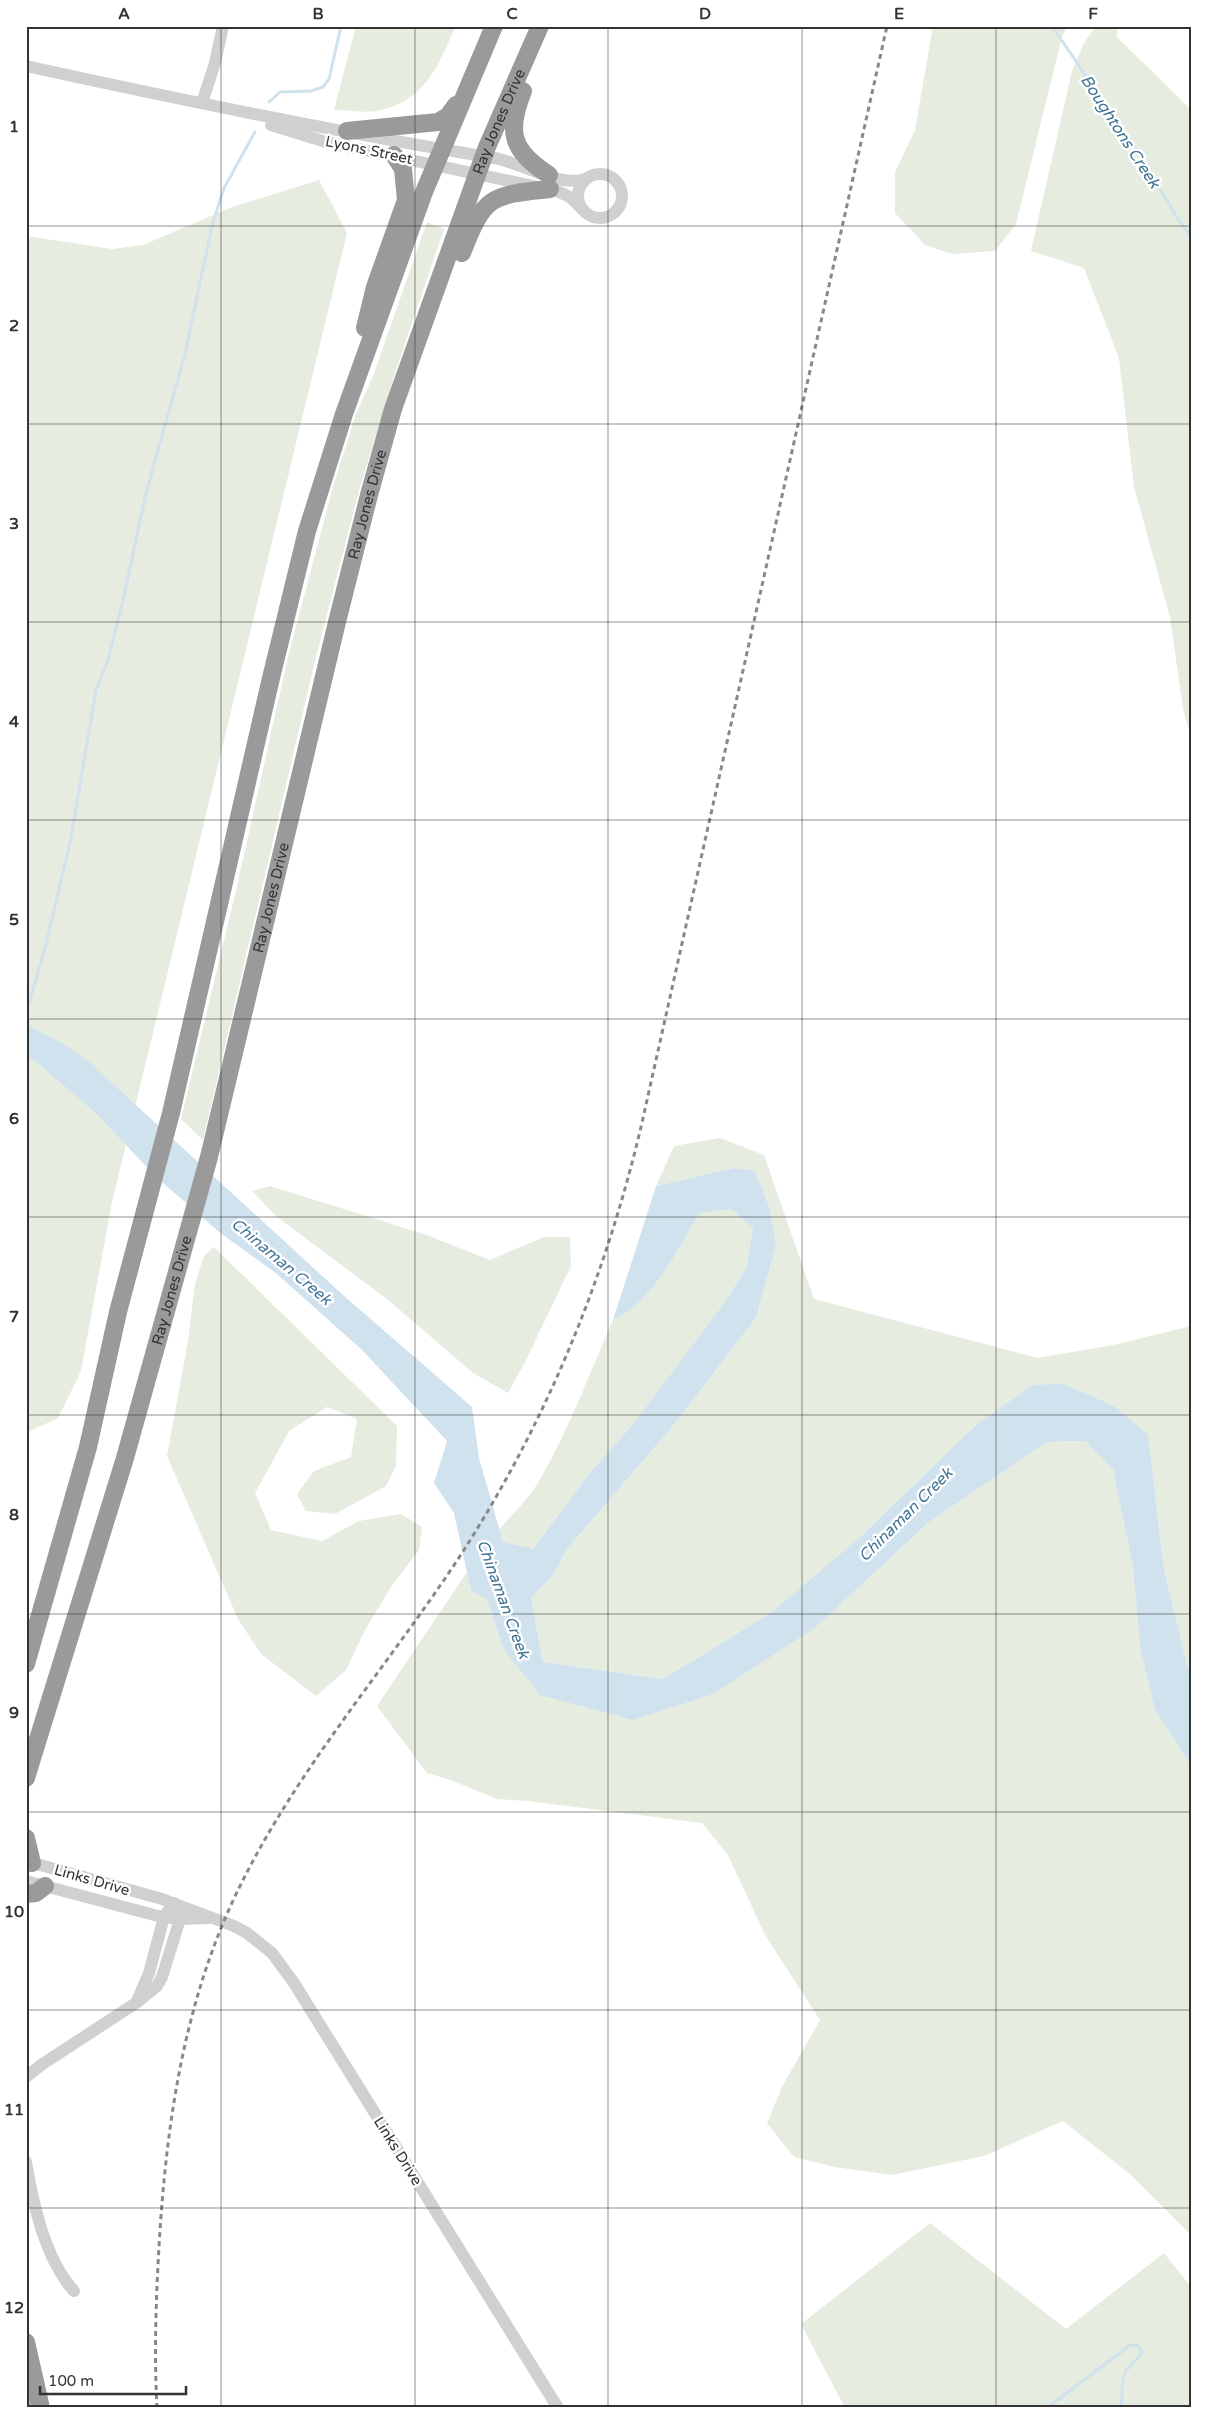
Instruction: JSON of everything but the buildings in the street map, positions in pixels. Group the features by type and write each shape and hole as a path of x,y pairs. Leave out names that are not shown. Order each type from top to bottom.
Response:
{"highway":[{"path":"26,1664 88,1447 118,1312 171,1113 271,678 307,531 344,414 439,157 494,26"},
{"name":"Ray Jones Drive","path":"26,1778 125,1458 210,1157 337,622 393,409 480,165 540,26"},
{"path":"393,409 419,365 480,211 487,204 513,193 550,182 523,156 515,133 514,119 517,107 550,26"},
{"path":"347,131 438,122 448,116 465,92"},
{"path":"344,414 375,287 406,200 403,169 394,155"},
{"path":"26,1824 26,1834"},
{"path":"26,1838 29,1862"},
{"path":"26,1894 36,1893 45,1886"},
{"path":"26,2342 41,2408"}],"main road":[{"path":"26,2386 30,2408"}],"street":[{"path":"202,103 224,26"},
{"name":"Lyons Street","path":"26,66 247,114 347,131 439,157 550,182 558,179 585,179"},
{"name":"Lyons Street","path":"153,94 182,104 273,125 326,142 394,155 439,157 480,165 507,160 550,182 570,196 582,209"},
{"path":"596,174 611,176 620,185 622,197 618,209 604,218 590,216 582,209 578,190 585,179 596,174"},
{"name":"Links Drive","path":"29,1862 174,1903 247,1933 272,1953 558,2408"},
{"name":"Links Drive","path":"26,1881 164,1917 180,1919 214,1918"},
{"path":"136,2003 149,1973 164,1917 174,1903"},
{"path":"26,2077 41,2065 136,2003 161,1980 180,1919 174,1903"},
{"path":"26,2162 37,2217 59,2272 74,2291"}],"shaded area":[{"path":"356,26 456,26 436,68 419,91 394,106 377,111 334,110"},
{"path":"933,26 1067,26 1062,37 1016,224 995,251 953,254 925,245 895,213 895,172 915,130"},
{"path":"1096,26 1117,26 1117,37 1191,110 1191,738 1183,709 1170,617 1134,487 1119,358 1084,268 1031,251 1072,71 1084,43"},
{"path":"319,180 347,233 112,1202 81,1371 58,1418 26,1433 26,236 112,249 143,245 232,207"},
{"path":"427,222 444,229 398,364 360,487 315,661 203,1140 181,1119 235,895 288,657 334,483 356,414 373,376"},
{"path":"720,1138 764,1155 814,1299 1038,1358 1118,1344 1191,1326 1191,1669 1187,1665 1164,1569 1148,1435 976,1425 858,1539 769,1614 663,1679 543,1662 531,1598 553,1575 567,1549 672,1427 756,1318 776,1245 734,1168 656,1186 674,1146"},
{"path":"270,1186 424,1234 490,1260 544,1237 570,1237 571,1266 508,1393 473,1373 387,1299 277,1217 252,1191"},
{"path":"732,1209 753,1229 746,1268 725,1302 634,1423 589,1474 533,1549 503,1543 499,1529 527,1498 541,1478 570,1420 613,1320 627,1312 652,1288 663,1274 699,1213"},
{"path":"214,1247 397,1426 396,1466 386,1486 335,1514 306,1511 297,1494 314,1471 351,1457 357,1419 327,1407 289,1431 255,1493 271,1530 322,1541 359,1521 401,1514 422,1527 419,1550 391,1587 365,1630 346,1670 316,1696 261,1654 238,1619 167,1456 188,1341 195,1284 204,1256"},
{"path":"1085,1441 1113,1469 1133,1567 1140,1647 1155,1710 1191,1765 1191,2235 1131,2175 1063,2121 984,2156 892,2175 835,2167 794,2157 767,2123 782,2087 820,2020 765,1935 728,1855 702,1823 528,1801 497,1799 448,1779 427,1773 377,1706 467,1572 471,1591 487,1599 503,1648 584,1708 816,1627 929,1522 1047,1442"},
{"path":"930,2223 1066,2329 1164,2253 1191,2287 1191,2408 845,2408 801,2324"}],"water":[{"name":"Chinaman Creek","path":"26,1024 65,1045 89,1062 343,1295 472,1407 479,1458 503,1542 533,1549 589,1474 634,1423 725,1302 746,1268 753,1229 732,1209 699,1213 663,1274 652,1288 627,1312 613,1320 656,1186 734,1168 755,1171 769,1207 776,1245 756,1318 672,1427 567,1549 553,1575 531,1598 543,1662 663,1679 769,1614 858,1539 976,1425 1033,1385 1063,1384 1114,1406 1148,1435 1164,1569 1187,1665 1191,1669 1191,1765 1155,1710 1140,1647 1133,1567 1113,1469 1085,1441 1047,1442 929,1522 816,1627 713,1694 633,1720 540,1695 503,1648 487,1599 471,1591 454,1513 434,1483 447,1441 362,1350 277,1274 219,1232 155,1176 96,1113 34,1060 26,1057"}],"waterway":[{"path":"269,102 280,92 311,91 323,87 329,79 341,26"},
{"name":"Boughtons Creek","path":"1052,26 1139,154 1179,221 1191,236"},
{"path":"26,1014 46,944 71,838 96,690 107,663 123,601 146,493 185,354 212,226 224,188 255,132"},
{"path":"1047,2408 1130,2345 1138,2346 1142,2352 1124,2375 1121,2408"}],"railway":[{"path":"157,2408 157,2286 166,2159 179,2072 200,1987 214,1946 231,1905 281,1812 340,1725 432,1597 462,1553 492,1503 520,1453 570,1348 610,1239 641,1127 887,26"}]}
